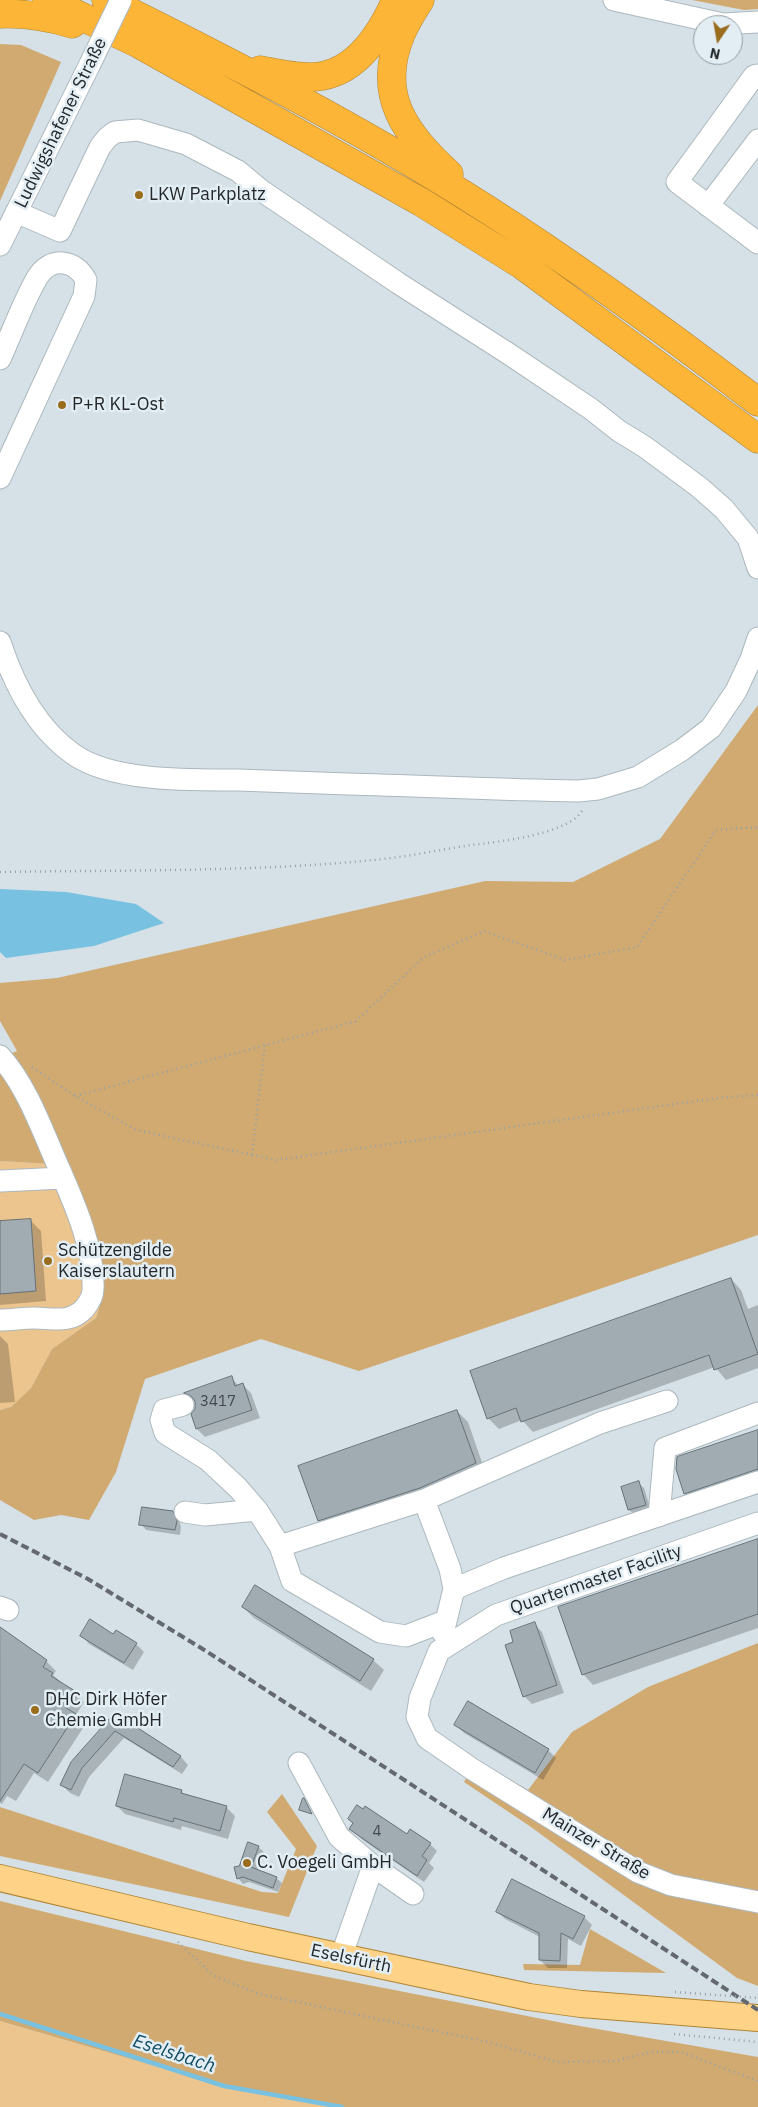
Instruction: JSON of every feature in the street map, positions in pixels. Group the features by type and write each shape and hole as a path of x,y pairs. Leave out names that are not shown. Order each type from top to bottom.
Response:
{"highway":[{"path":"47,0 139,44 356,164 522,265 758,438"},
{"path":"106,0 240,66 485,208 663,330 758,402"},
{"path":"240,66 310,77 340,71 358,59 366,50 396,0"},
{"path":"420,0 402,32 394,54 392,88 398,112 408,131 421,147 485,208"},
{"path":"0,14 22,14 53,19 139,44"}],"main road":[{"name":"Eselsfürth","path":"0,1878 341,1957 529,1997 582,2004 758,2018"}],"street":[{"name":"Ludwigshafener Straße","path":"0,245 122,0"},
{"path":"614,0 723,24 758,22"},
{"path":"758,75 754,76 676,182 758,243"},
{"path":"16,212 60,231 100,147 115,132 138,130 186,144 209,154 238,171 262,191 398,283 570,395 699,488 724,508 748,538 758,568"},
{"path":"708,206 758,140"},
{"path":"0,359 38,277 49,266 70,263 77,267 86,280 84,296 0,478"},
{"path":"0,642 11,674 23,700 49,734 74,755 104,770 136,776 206,781 559,791 589,790 638,777 682,750 711,728 736,691 751,659 758,638"},
{"path":"0,1056 29,1100 63,1178 82,1225 93,1277 93,1291 90,1301 83,1310 72,1318 60,1320 35,1318 0,1320"},
{"path":"0,1181 63,1178"},
{"path":"280,1546 424,1500 600,1423 667,1401"},
{"path":"183,1405 164,1410 161,1420 165,1433 208,1460 238,1488 257,1510 280,1546 292,1581 380,1632 406,1636 445,1620"},
{"path":"659,1516 665,1448 758,1413"},
{"path":"454,1588 504,1568 758,1482"},
{"path":"424,1500 450,1569 454,1588 439,1651"},
{"path":"185,1512 205,1515 257,1510"},
{"name":"Quartermaster Facility","path":"439,1651 496,1615 758,1523"},
{"name":"Mainzer Straße","path":"439,1651 420,1698 417,1717 427,1738 638,1872 671,1885 758,1902"},
{"path":"299,1763 339,1837 373,1866 413,1894"},
{"path":"341,1957 373,1866"}],"path":[{"path":"0,872 268,867 375,860 524,838 552,830 575,820 582,812 589,790"},
{"path":"75,1096 356,1021 424,957 484,931 565,960 637,947 716,830 758,827"},
{"path":"252,1155 265,1045"},
{"path":"30,1065 75,1096 136,1130 276,1160 718,1098 758,1095"},
{"path":"175,1938 214,1976 259,1994 488,2042 557,2062 615,2061 651,2052 681,2052 758,2081"},
{"path":"675,1992 758,1998"},
{"path":"745,2041 758,2042"}],"shaded area":[{"path":"692,0 758,0 758,9 744,10"},
{"path":"0,44 21,45 61,62 0,201"},
{"path":"758,705 758,1235 359,1371 261,1339 145,1379 116,1472 89,1520 61,1515 34,1520 0,1500 0,1410 11,1407 31,1388 52,1349 96,1318 103,1295 90,1227 70,1165 0,1161 0,1058 17,1051 0,1021 0,983 57,978 485,881 573,882 660,839"},
{"name":"Schützengilde Kaiserslautern","path":"0,1161 70,1165 90,1227 103,1295 96,1318 52,1349 31,1388 11,1407 0,1410"},
{"path":"758,1643 758,1986 737,1978 531,1827 464,1782 477,1760 528,1790 572,1732 648,1687"},
{"path":"282,1794 317,1846 289,1917 0,1856 0,1807 262,1892 278,1893 296,1849 267,1812"},
{"path":"0,1901 246,1961 563,2023 758,2057 758,2107 342,2107 224,2086 0,2021"},
{"path":"590,1929 666,1973 524,1970 523,1964 580,1965"},
{"path":"0,2021 224,2086 342,2107 0,2107"}],"water":[{"path":"0,889 66,892 136,904 164,923 94,946 6,958 0,952"}],"building":[{"path":"31,1219 36,1291 0,1294 0,1221"},
{"path":"731,1278 758,1354 714,1370 709,1355 521,1422 516,1408 487,1419 470,1371"},
{"path":"232,1376 235,1386 243,1383 252,1410 196,1429 191,1414 195,1409 195,1401 191,1396 184,1393"},
{"path":"457,1410 476,1463 420,1488 318,1521 298,1466"},
{"path":"758,1430 758,1469 684,1494 676,1469 677,1457"},
{"path":"639,1481 646,1505 628,1510 621,1487"},
{"path":"142,1507 173,1511 177,1521 175,1530 139,1525"},
{"path":"758,1539 758,1614 582,1675 558,1607"},
{"path":"255,1585 374,1659 360,1681 242,1607"},
{"path":"90,1619 113,1634 116,1630 137,1643 124,1663 80,1636"},
{"path":"535,1622 557,1685 523,1697 505,1645 513,1642 510,1631"},
{"name":"DHC Dirk Höfer Chemie GmbH","path":"0,1627 47,1660 43,1667 53,1673 51,1676 75,1691 65,1707 76,1714 38,1773 24,1764 0,1801"},
{"path":"468,1701 549,1749 535,1773 454,1725"},
{"path":"115,1713 181,1756 173,1767 115,1731 82,1768 71,1790 60,1785 71,1762"},
{"path":"125,1774 182,1790 181,1793 227,1806 220,1831 174,1818 173,1822 116,1806"},
{"path":"304,1798 312,1814 299,1810"},
{"path":"357,1805 363,1809 365,1806 407,1834 410,1829 431,1843 422,1856 427,1860 417,1876 349,1829 353,1823 348,1819"},
{"name":"C. Voegeli GmbH","path":"248,1842 259,1846 251,1867 277,1877 273,1888 243,1877 237,1879 234,1867 239,1866"},
{"path":"512,1879 585,1916 573,1939 561,1933 560,1961 539,1960 539,1933 496,1912"}],"waterway":[{"name":"Eselsbach","path":"0,2014 224,2086 342,2107"}],"railway":[{"path":"0,1534 88,1579 206,1651 758,2010"}],"place":[{"name":"LKW Parkplatz","path":"139,195"},
{"name":"P+R KL-Ost","path":"62,405"},
{"name":"Schützengilde Kaiserslautern","path":"48,1261"},
{"name":"DHC Dirk Höfer Chemie GmbH","path":"35,1710"},
{"name":"C. Voegeli GmbH","path":"247,1863"}]}
